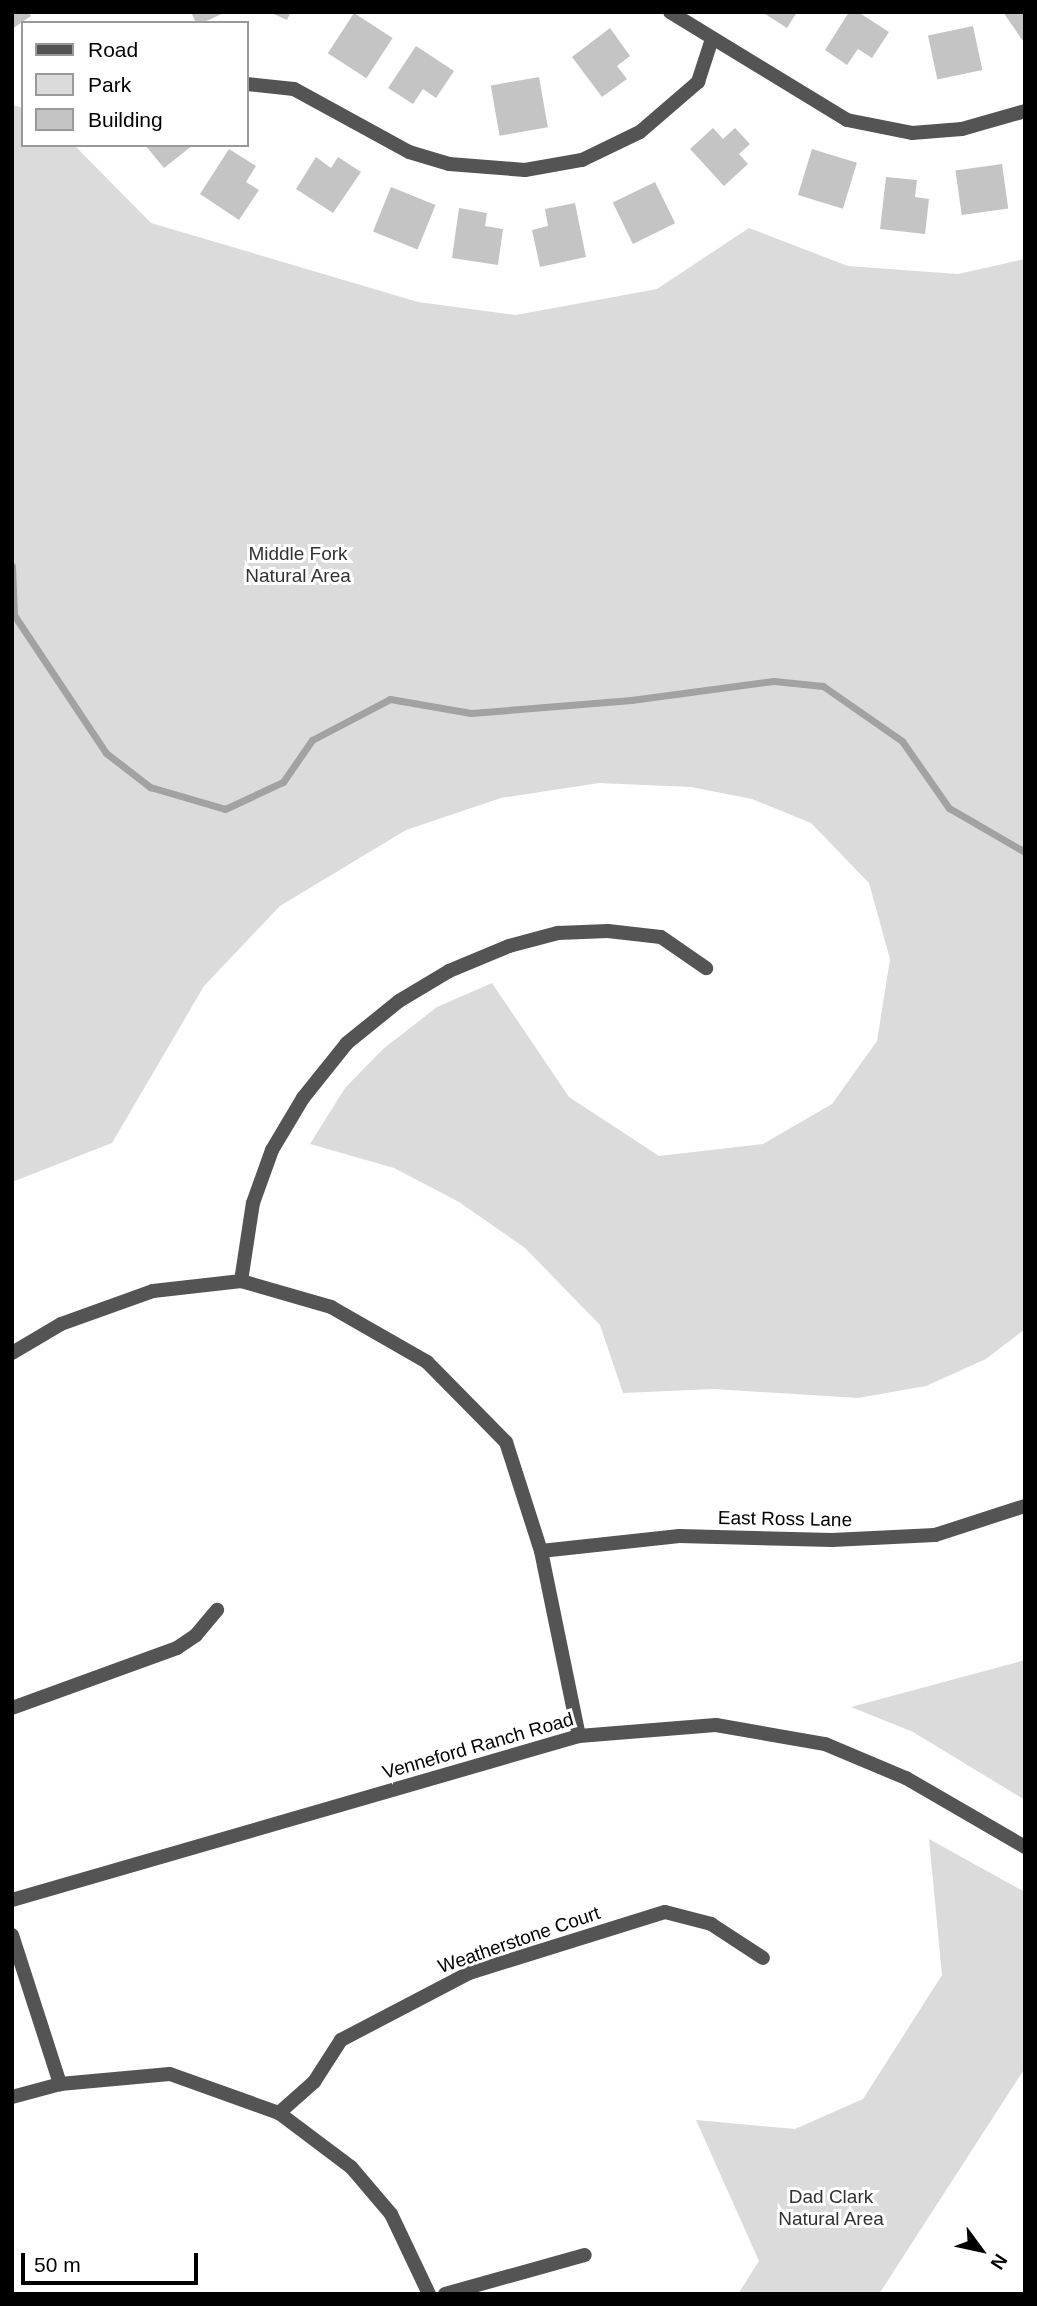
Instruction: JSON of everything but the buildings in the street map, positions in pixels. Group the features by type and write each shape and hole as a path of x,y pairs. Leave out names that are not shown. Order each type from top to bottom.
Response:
{"street":[{"path":"670,12 847,120 912,133 962,129 1025,111"},
{"path":"248,84 294,89 409,152 449,164 525,170 582,159 640,132 698,82 712,39"},
{"path":"241,1281 253,1203 272,1150 303,1098 347,1043 399,1001 449,971 509,946 558,933 608,931 661,937 706,968"},
{"path":"12,1353 61,1324 153,1291 241,1281 331,1307 427,1362 506,1442 541,1551 579,1736"},
{"name":"East Ross Lane","path":"541,1551 678,1536 832,1540 935,1535 1025,1506"},
{"path":"12,1708 177,1648 196,1635 216,1611"},
{"name":"Venneford Ranch Road","path":"12,1900 579,1736 716,1725 825,1744 906,1778 1025,1847"},
{"name":"Weatherstone Court","path":"279,2113 314,2082 341,2040 469,1973 665,1912 711,1924 763,1958"},
{"path":"12,1935 60,2084"},
{"path":"12,2097 60,2084 170,2074 279,2113 351,2167 391,2214 429,2294"},
{"path":"445,2294 585,2255"}],"green space":[{"name":"Middle Fork Natural Area","path":"12,105 21,107 21,147 76,147 151,223 418,302 516,315 657,289 749,228 848,266 958,274 1025,259 1025,1329 986,1359 926,1386 858,1398 714,1389 623,1393 600,1325 525,1248 459,1202 394,1168 310,1144 345,1088 383,1049 437,1007 492,983 569,1097 659,1156 763,1144 832,1104 877,1041 890,959 869,883 811,823 752,799 691,787 599,783 501,798 406,830 280,906 204,986 112,1143 12,1182"},
{"path":"1025,1660 1025,1800 913,1732 851,1707"},
{"name":"Dad Clark Natural Area","path":"929,1839 1025,1892 1025,2068 879,2294 738,2294 759,2261 696,2120 795,2129 863,2099 942,1975"}],"waterway":[{"path":"12,566 14,615 106,753 150,787 225,809 283,782 312,740 390,699 471,713 631,700 774,681 823,686 902,741 949,808 1025,852"}]}
